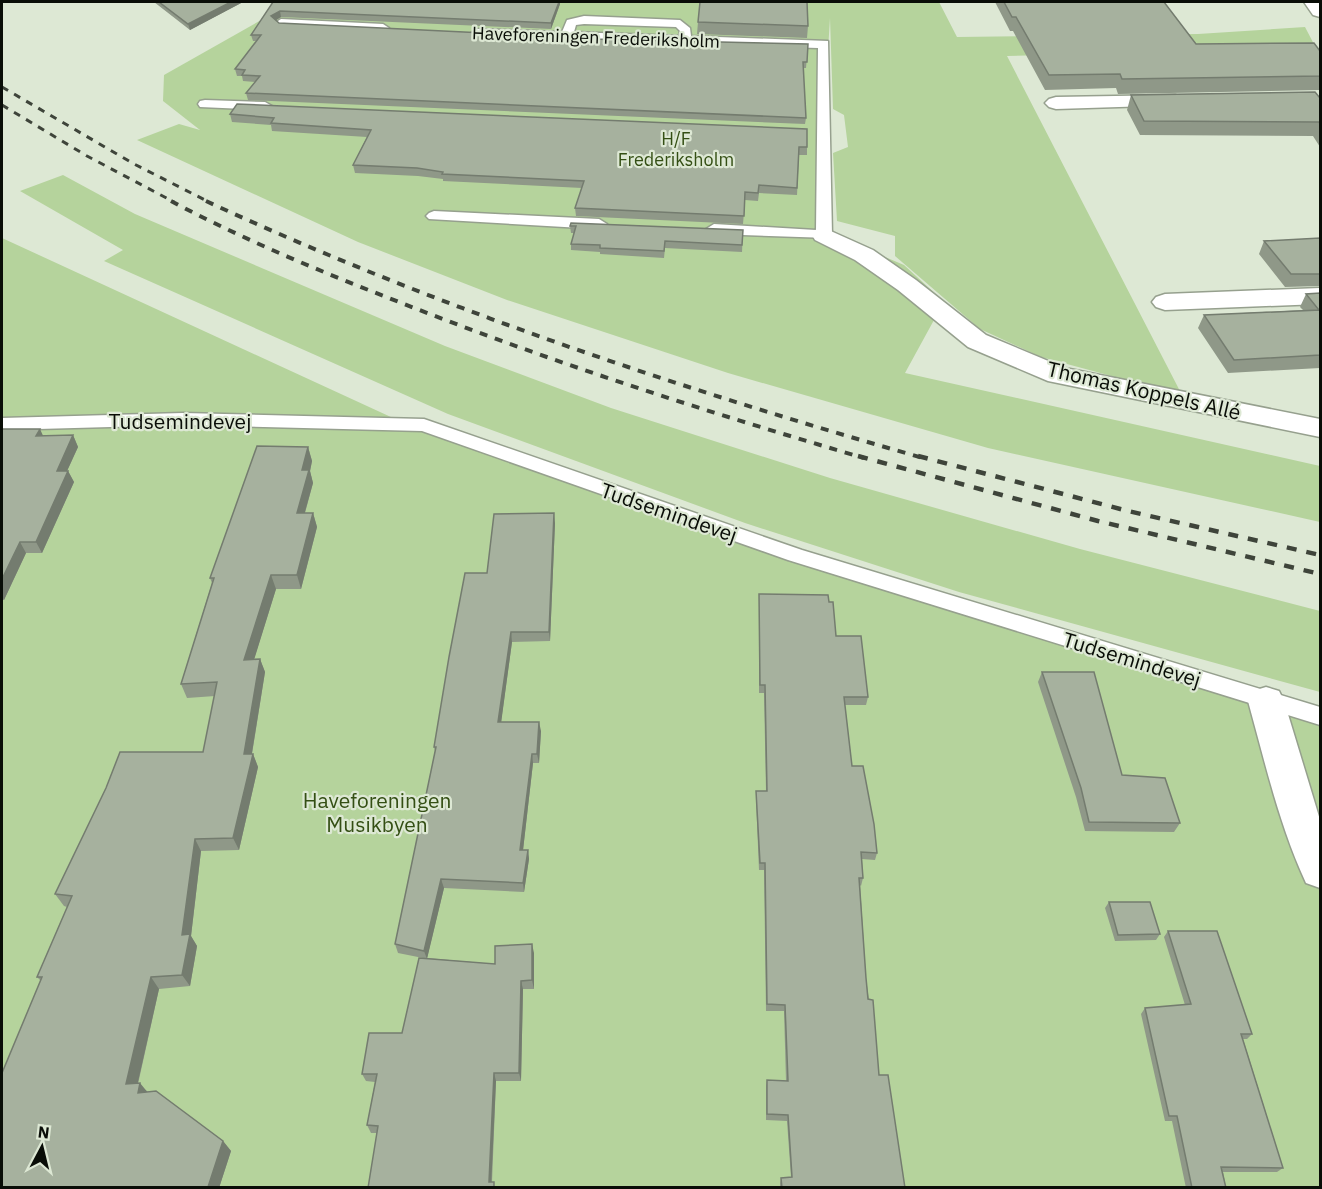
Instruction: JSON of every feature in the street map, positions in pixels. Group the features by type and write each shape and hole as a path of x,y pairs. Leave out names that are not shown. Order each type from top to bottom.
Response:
{"street":[{"path":"1312,2 1320,11"},
{"path":"1056,103 1196,101"},
{"name":"Thomas Koppels Allé","path":"824,235 864,255 890,273 976,341 1058,375 1320,428"},
{"path":"1165,302 1320,296"},
{"path":"1266,700 1309,813 1320,870"}],"lane":[{"path":"281,23 396,29"},
{"name":"Haveforeningen Frederiksholm","path":"464,33 824,44 817,131 824,235"},
{"path":"205,104 277,107"},
{"path":"434,216 612,225"},
{"path":"694,229 824,235"},
{"name":"Tudsemindevej","path":"2,424 183,419 424,425 795,555 1320,717"}],"green space":[{"name":"H/F Frederiksholm","path":"293,2 939,2 957,37 1198,34 1305,27 1316,48 1007,56 1182,395 1041,357 980,329 895,256 895,236 837,221 833,153 848,147 844,115 833,109 830,18 823,131 833,235 904,265 953,310 934,320 905,373 1320,466 1320,522 988,448 728,373 507,300 358,242 137,140 179,124 200,130 163,101 164,75"},
{"path":"63,175 135,214 445,346 611,408 830,478 1080,549 1320,611 1320,692 959,592 745,523 448,414 104,261 123,250 20,191"},
{"name":"Haveforeningen Musikbyen","path":"2,238 430,435 1320,726 1320,1187 2,1188"}],"building":[{"path":"159,2 231,2 188,24"},
{"path":"273,2 559,2 551,23 280,11 271,16 279,23 547,36 546,38 808,44 807,62 803,62 806,118 246,93 260,76 242,75 245,70 235,69 261,35 251,35"},
{"path":"700,2 807,2 808,26 698,22"},
{"path":"1004,2 1164,2 1196,44 1314,43 1320,51 1320,76 1122,79 1120,74 1049,75 1016,17 1012,17"},
{"path":"1315,92 1320,98 1320,124 1319,122 1144,121 1131,95"},
{"path":"237,104 807,129 807,147 799,147 797,188 759,185 758,193 745,192 744,216 575,208 584,181 442,174 443,172 417,168 353,165 371,130 271,123 274,118 230,114"},
{"path":"571,223 743,230 742,245 665,241 664,251 600,248 600,245 571,244 576,226 570,226"},
{"path":"1320,238 1320,274 1291,274 1264,241"},
{"path":"1320,293 1320,355 1234,360 1204,315 1319,310 1306,294"},
{"path":"2,429 40,429 36,436 73,435 57,471 68,471 36,542 20,542 2,579"},
{"path":"257,446 308,447 302,470 309,470 297,513 313,513 297,575 271,575 244,660 260,659 244,754 253,754 233,838 195,839 182,935 190,934 182,975 151,977 126,1084 140,1083 138,1093 156,1091 223,1141 208,1187 2,1188 2,1073 42,977 37,977 72,896 55,894 106,788 120,752 203,752 217,682 181,684 214,578 210,578"},
{"path":"554,513 549,632 511,632 498,722 539,722 537,754 532,754 520,850 528,850 523,883 441,879 424,951 395,944 436,747 434,747 465,573 487,573 494,514"},
{"path":"759,594 828,595 829,602 833,602 836,636 861,636 868,697 844,697 852,766 863,766 877,853 861,852 863,878 859,878 866,978 868,999 873,1000 879,1075 888,1075 905,1188 782,1188 781,1178 792,1177 788,1115 767,1114 767,1080 788,1081 785,1005 767,1004 765,863 760,863 756,791 767,791 765,685 760,685"},
{"path":"1042,672 1094,672 1122,775 1165,778 1180,823 1089,822 1081,788"},
{"path":"1109,902 1150,902 1160,934 1118,935"},
{"path":"1168,931 1217,931 1252,1034 1241,1034 1283,1168 1221,1167 1226,1188 1192,1188 1177,1116 1169,1116 1145,1008 1191,1004"},
{"path":"532,944 532,980 521,981 519,1073 494,1073 489,1182 494,1182 494,1188 368,1188 378,1126 367,1125 377,1074 362,1074 369,1033 402,1033 419,958 495,964 495,946"}],"railway":[{"path":"2,87 134,164 209,202"},
{"path":"2,105 87,156 174,202"},
{"path":"171,201 284,255 456,324 630,385 864,458"},
{"path":"206,201 381,276 559,343 740,403 923,458"},
{"path":"858,456 1098,521 1320,574"},
{"path":"918,456 1128,511 1320,555"}]}
